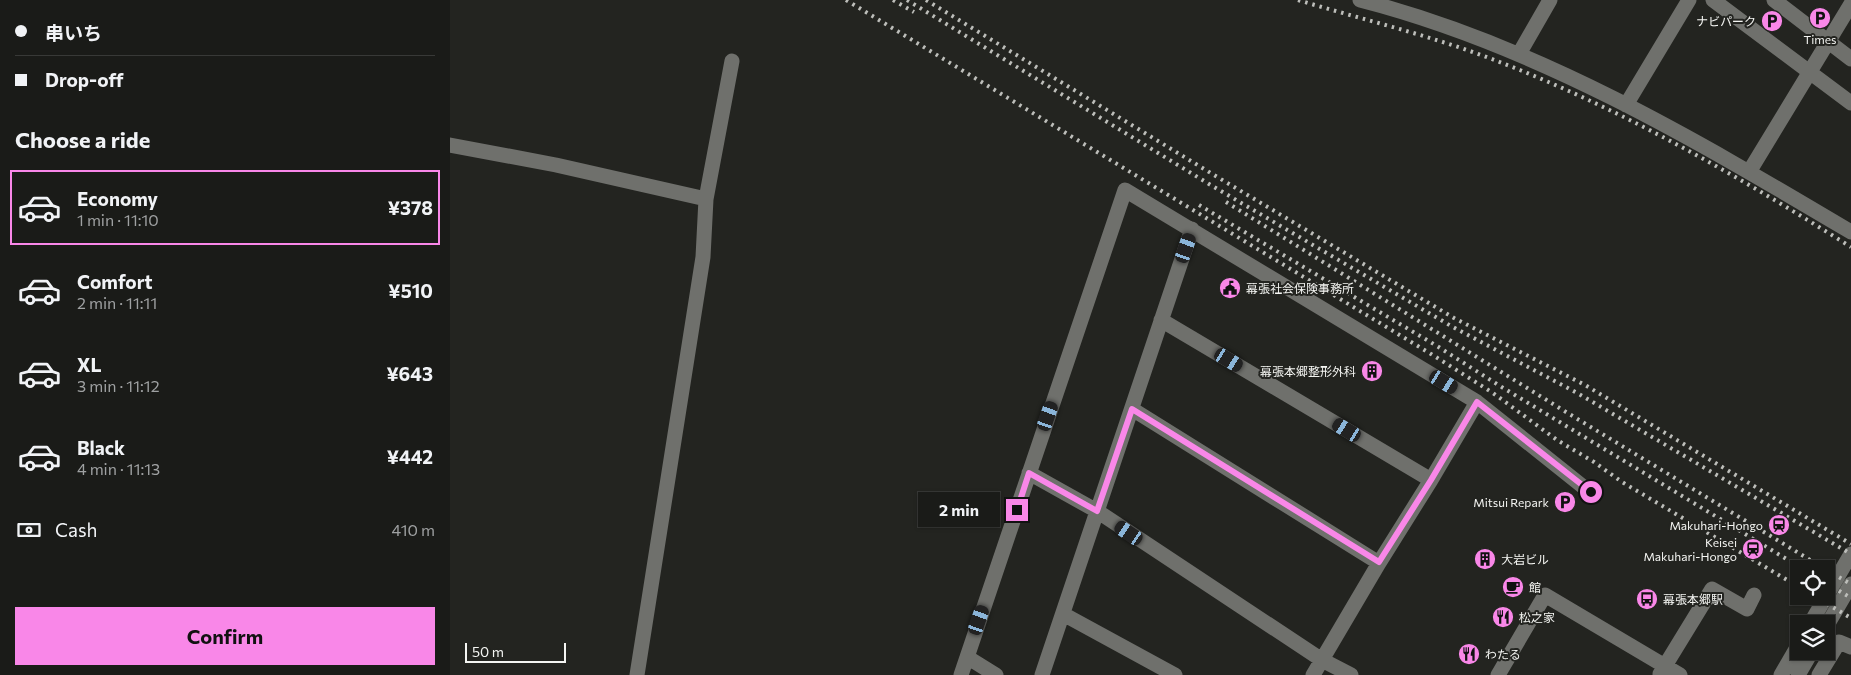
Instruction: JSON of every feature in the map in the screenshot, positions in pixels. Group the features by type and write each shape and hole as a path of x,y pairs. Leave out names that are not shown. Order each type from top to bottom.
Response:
{"street":[{"path":"1360,0 1403,5 1519,54 1626,105 1750,172 1851,232"},
{"path":"1626,105 1689,0"},
{"path":"1713,0 1851,103"},
{"path":"1774,0 1851,59"},
{"path":"1519,54 1545,2"},
{"path":"1750,172 1851,4"},
{"path":"637,675 703,257 706,199 732,61"},
{"path":"450,145 556,165 706,199"},
{"path":"961,675 1125,190 1477,402 1591,492"},
{"path":"1042,675 1192,229"},
{"path":"1161,320 1431,480"},
{"path":"1313,675 1379,562 1431,480 1477,402"},
{"path":"1132,409 1379,562"},
{"path":"1029,473 1097,511 1322,660 1351,675"},
{"path":"1815,615 1851,554"},
{"path":"1833,615 1851,584"},
{"path":"1660,675 1712,589 1747,609 1754,595"},
{"path":"1498,675 1545,595 1680,675"},
{"path":"1063,614 1175,675"},
{"path":"1819,675 1839,642 1851,648"},
{"path":"967,657 996,675"},
{"path":"1781,675 1790,660"},
{"path":"1798,675 1807,660"}],"railway":[{"path":"846,0 1431,354 1493,393 1557,440 1594,462 1622,482 1790,582"},
{"path":"893,0 914,12"},
{"path":"907,0 1209,184 1451,326 1579,394 1851,554"},
{"path":"926,0 1454,318 1585,385 1851,544"},
{"path":"1298,0 1473,52 1589,100 1678,145 1766,195 1851,247"},
{"path":"1226,202 1810,560"},
{"path":"1199,205 1437,346 1790,561"},
{"path":"1835,575 1851,584"},
{"path":"1835,588 1851,598"},
{"path":"1829,605 1851,618"}],"place":[{"name":"Times","path":"1820,18"},
{"name":"ナビパーク","path":"1772,21"},
{"name":"幕張社会保険事務所","path":"1230,288"},
{"name":"幕張本郷整形外科","path":"1372,371"},
{"name":"Mitsui Repark","path":"1565,502"},
{"name":"Makuhari-Hongo","path":"1779,525"},
{"name":"Keisei Makuhari-Hongo","path":"1753,549"},
{"name":"大岩ビル","path":"1485,559"},
{"name":"館","path":"1513,587"},
{"name":"幕張本郷駅","path":"1647,599"},
{"name":"松之家","path":"1503,617"},
{"name":"わたる","path":"1469,654"}],"route":[{"path":"1017,510 1029,473 1097,511 1132,409 1379,562 1431,480 1477,402 1591,492"}]}
